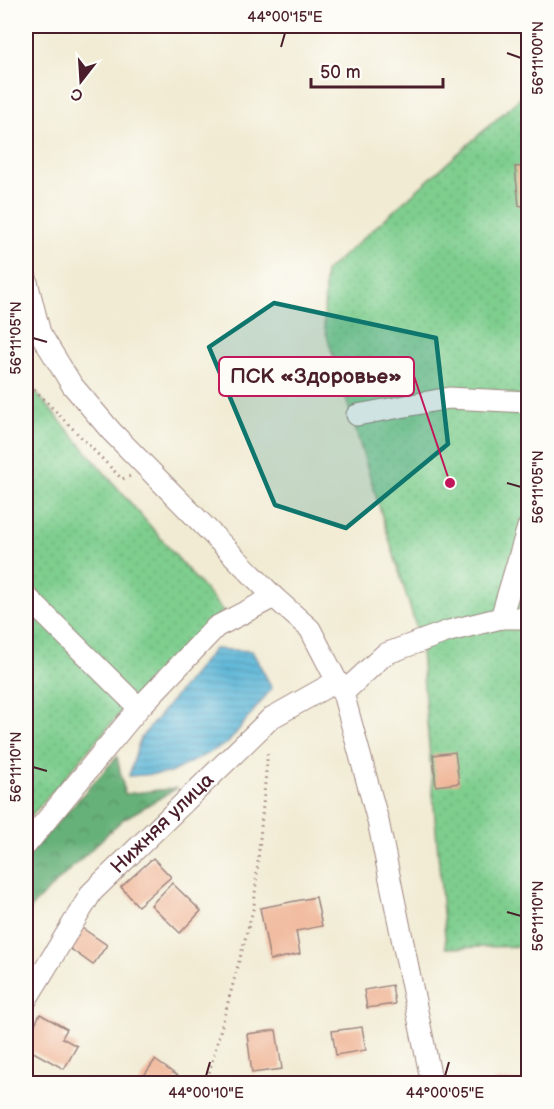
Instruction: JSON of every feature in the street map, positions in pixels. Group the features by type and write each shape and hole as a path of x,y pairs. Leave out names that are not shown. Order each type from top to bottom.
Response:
{"street":[{"path":"26,278 39,333 72,385 111,431 274,597 310,629 340,687 377,816 432,1083"},
{"path":"357,415 449,398 528,402"},
{"path":"501,618 528,527"},
{"path":"26,596 139,708"},
{"path":"26,845 139,708 216,627 274,597"},
{"name":"Нижняя улица","path":"26,1000 92,892 270,717 340,687 385,654 449,631 501,618 528,618"}],"path":[{"path":"26,381 122,479 149,469"},
{"path":"206,1083 254,906 270,717"}],"highlighted area":[{"path":"274,303 436,338 448,444 346,528 275,505 209,347"}],"green space":[{"path":"528,91 528,946 446,948 420,640 324,326 325,272"},
{"path":"26,381 223,611 135,696 26,822"},
{"path":"117,757 125,794 177,788 122,820 34,904 26,918 26,857"}],"water":[{"path":"214,649 252,651 272,688 228,743 170,773 129,776 140,739"}],"building":[{"path":"528,166 528,205 519,206 515,167"},
{"path":"455,752 459,783 436,786 433,755"},
{"path":"153,858 171,877 138,906 121,887"},
{"path":"172,883 201,911 180,933 151,905"},
{"path":"316,897 322,926 296,931 300,954 270,960 260,908"},
{"path":"82,928 107,945 93,965 68,947"},
{"path":"392,985 395,1004 367,1008 364,990"},
{"path":"40,1014 67,1029 62,1038 77,1046 64,1069 26,1048 26,1042"},
{"path":"362,1027 366,1050 336,1055 332,1031"},
{"path":"276,1030 282,1069 252,1073 247,1034"},
{"path":"155,1060 179,1077 174,1084 138,1084"},
{"path":"494,1080 521,1080 522,1084 494,1084"}],"place":[{"name":"ПСК «Здоровье»","path":"450,483"}]}
